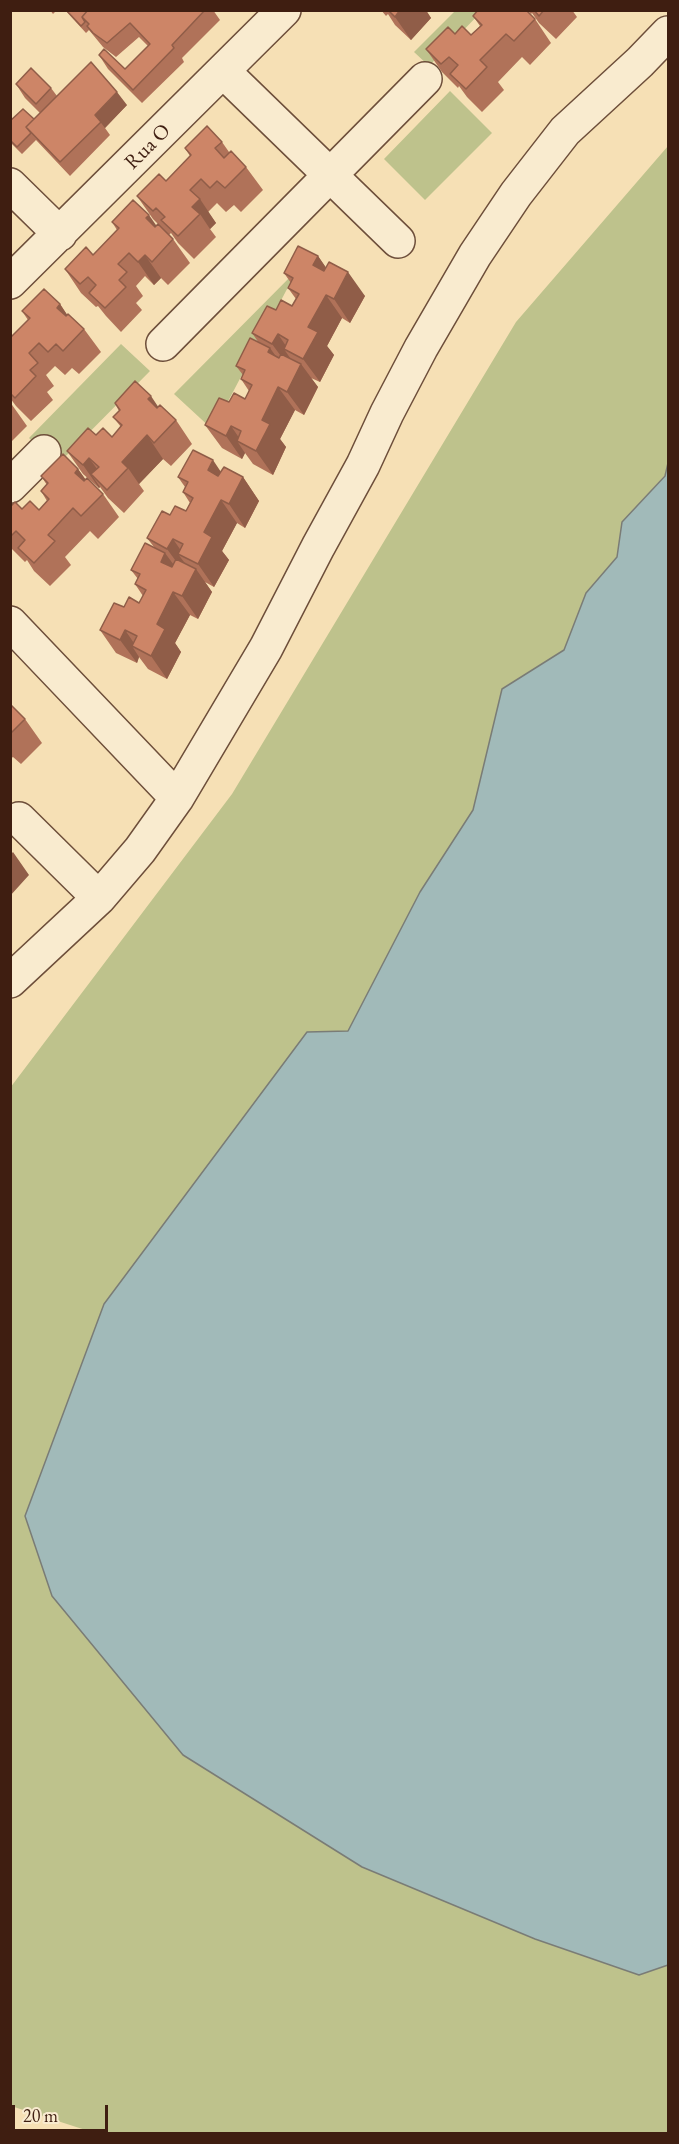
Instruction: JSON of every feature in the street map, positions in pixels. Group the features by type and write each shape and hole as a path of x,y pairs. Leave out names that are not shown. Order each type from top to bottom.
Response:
{"street":[{"name":"Rua O","path":"10,282 224,72 276,13"},
{"path":"10,981 99,898 140,850 177,798 266,648 363,465 387,413 475,255 516,194 565,131 669,33"},
{"path":"224,72 398,242"},
{"path":"163,344 425,79"},
{"path":"10,185 60,234"},
{"path":"10,486 44,452"},
{"path":"10,623 177,798"},
{"path":"19,819 99,898"}],"green space":[{"path":"455,11 482,11 429,66 414,52"},
{"path":"450,91 492,133 425,200 384,159"},
{"path":"668,146 668,463 665,475 623,522 617,557 586,593 564,650 502,689 474,810 420,892 348,1031 535,1939 639,1975 668,1965 668,2133 98,2134 11,2106 10,1088 232,794 516,322"},
{"path":"297,270 213,430 174,394"},
{"path":"121,344 150,371 57,465 29,438"}],"water":[{"path":"668,463 668,1965 639,1975 535,1939 362,1867 183,1755 52,1596 25,1516 104,1304 307,1032 348,1031 420,892 473,810 502,689 564,650 586,593 617,557 622,522 665,476"}],"building":[{"path":"66,10 88,10 82,17 85,22 81,26"},
{"path":"88,10 205,10 172,45 174,48 133,90 99,55 104,49 125,69 150,44 130,23 107,43 87,26 89,24 82,17"},
{"path":"388,10 400,10 395,17"},
{"path":"478,10 526,10 535,19 514,41 506,34 480,60 487,67 466,89 450,74 458,65 449,57 441,64 426,49 448,27 455,34 462,26 471,35 482,25 473,16"},
{"path":"534,10 544,10 539,16"},
{"path":"91,62 117,92 95,115 101,122 60,162 26,127"},
{"path":"31,68 51,88 36,104 16,84"},
{"path":"23,109 34,119 26,127 31,133 17,147 10,140 10,121"},
{"path":"207,126 222,142 215,148 224,158 231,151 246,167 225,188 217,181 210,188 201,179 190,190 200,199 192,207 200,214 178,236 161,220 165,217 156,208 153,211 137,196 159,174 166,181 191,155 185,148"},
{"path":"133,200 149,215 146,218 155,227 158,224 173,239 152,262 145,255 138,262 129,253 118,264 127,272 119,280 126,287 105,308 89,293 96,285 88,277 80,284 65,269 86,247 93,255 119,228 112,222"},
{"path":"298,246 318,256 313,265 324,271 329,262 348,272 334,299 326,295 308,327 318,332 303,359 284,349 288,340 278,334 272,344 252,333 267,306 276,310 281,300 292,306 299,294 288,288 293,278 284,273"},
{"path":"44,289 60,304 57,308 66,316 68,314 84,329 63,351 56,344 48,352 39,343 29,353 38,363 30,370 36,376 15,398 10,393 10,338 30,318 22,311"},
{"path":"250,338 270,348 268,352 279,358 281,354 301,364 287,392 278,387 262,420 270,424 256,451 237,441 241,431 231,426 226,436 205,425 219,398 229,402 234,393 245,399 252,385 241,379 245,370 236,366"},
{"path":"135,381 151,396 148,399 157,408 160,405 176,420 154,443 147,435 122,462 128,468 107,490 91,474 99,467 89,458 83,465 67,451 88,428 96,435 103,428 112,437 122,425 113,417 120,410 115,403"},
{"path":"193,450 213,460 208,470 218,476 224,467 243,477 229,504 221,500 204,532 212,537 198,564 178,554 183,544 173,539 167,549 147,538 162,511 170,515 175,506 186,511 193,498 183,492 188,482 178,477"},
{"path":"63,454 78,469 75,473 84,481 87,478 103,494 81,516 73,508 48,535 55,541 34,563 18,548 25,540 16,531 10,537 10,507 15,502 22,509 30,501 39,510 49,499 41,491 48,483 41,476"},
{"path":"145,543 165,553 161,562 172,567 176,559 196,569 182,596 173,592 157,624 165,629 151,656 132,646 137,636 125,630 120,640 100,630 114,603 124,607 129,597 139,603 146,590 135,584 140,574 131,570"},
{"path":"10,704 25,719 10,734"}]}
